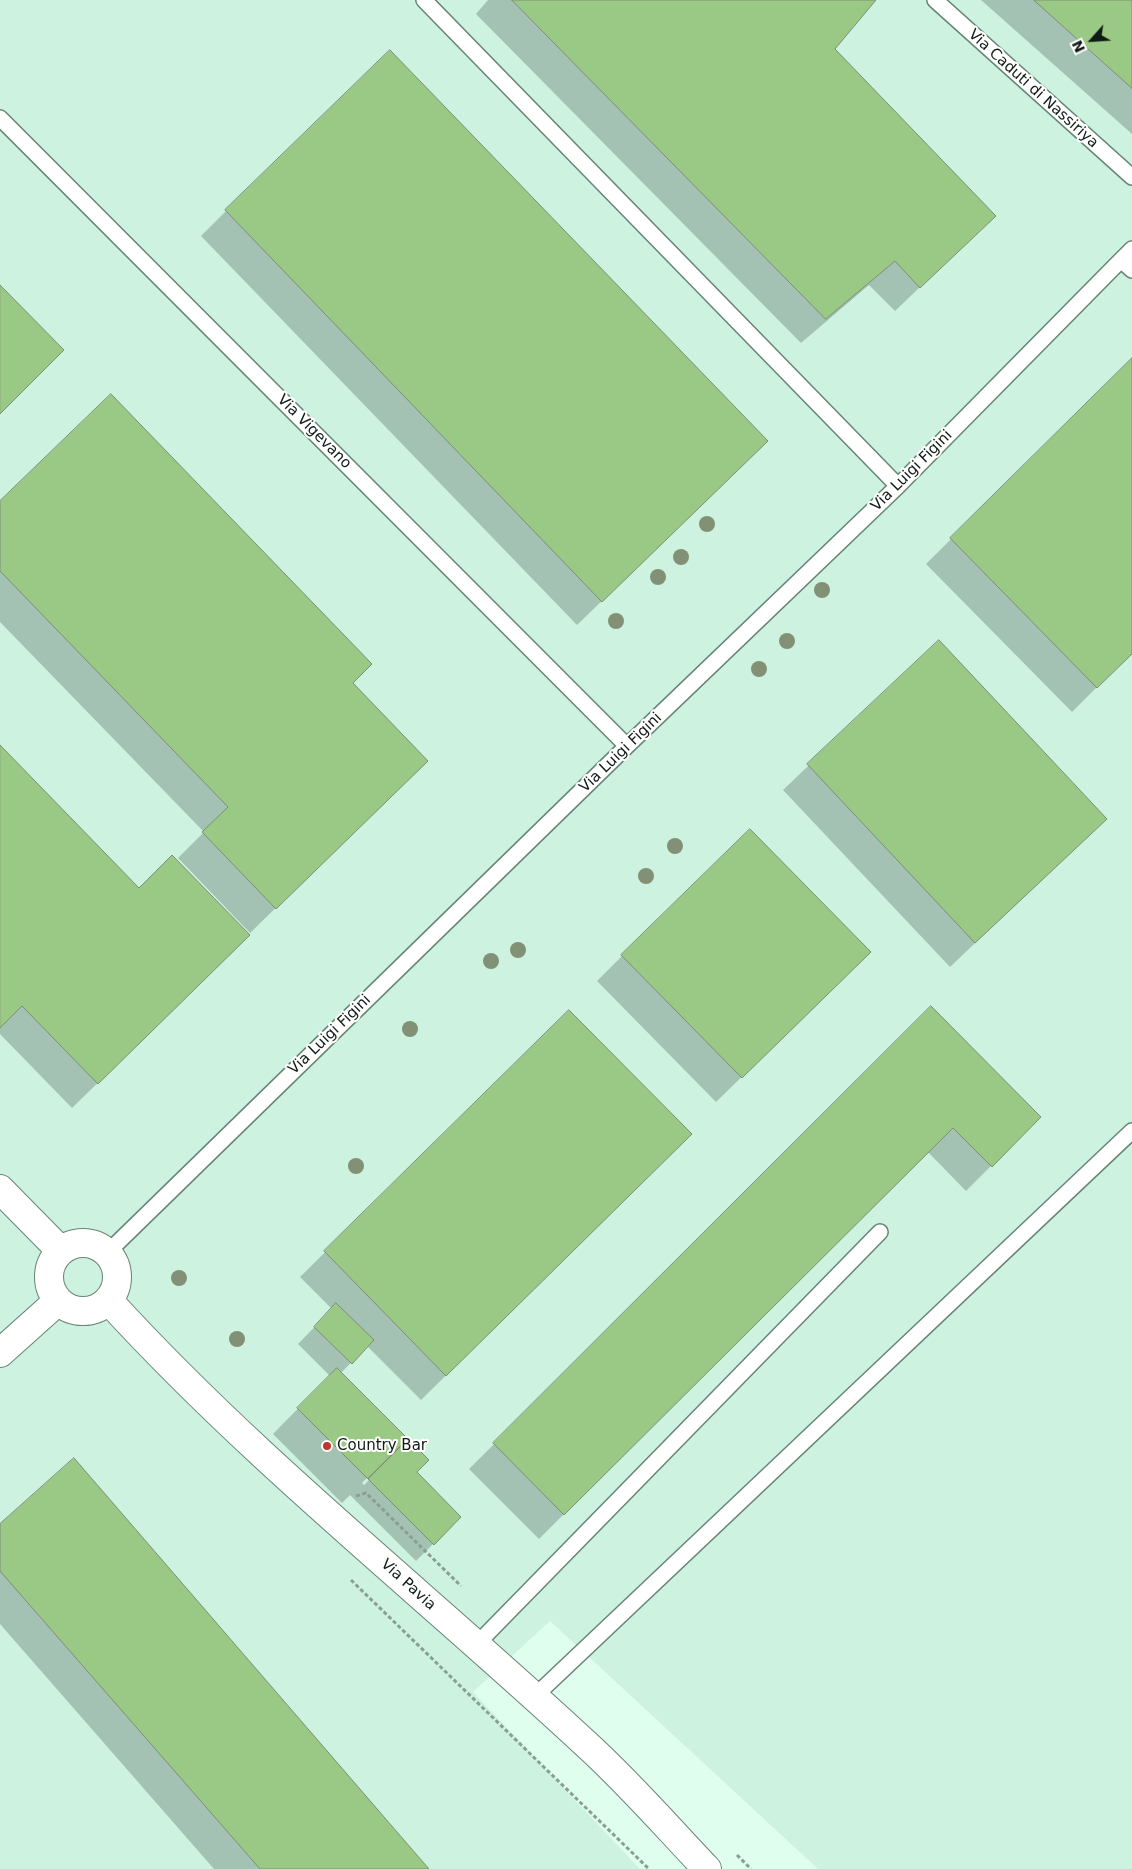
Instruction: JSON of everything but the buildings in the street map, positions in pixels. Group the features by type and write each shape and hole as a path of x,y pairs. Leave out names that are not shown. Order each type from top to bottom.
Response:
{"street":[{"path":"0,1189 61,1250"},
{"path":"76,1244 93,1244 107,1253 116,1268 117,1285 109,1300 93,1311 74,1311 58,1302 49,1285 49,1276 50,1266 61,1250 76,1244"},
{"name":"Via Pavia","path":"109,1300 156,1352 291,1480 588,1745 707,1869"},
{"path":"0,1353 58,1302"}],"lane":[{"path":"424,0 898,486"},
{"name":"Via Caduti di Nassiriya","path":"934,0 1132,177"},
{"name":"Via Vigevano","path":"0,118 627,746"},
{"name":"Via Luigi Figini","path":"107,1253 627,746 898,486 1128,260"},
{"path":"534,1697 1129,1133"},
{"path":"476,1645 880,1232"}],"path":[{"path":"347,1576 649,1869"}],"shaded area":[{"path":"0,0 1132,0 1132,1869 818,1869 550,1621 473,1692 640,1869 0,1869"}],"place":[{"name":"Country Bar","path":"327,1446"}]}
